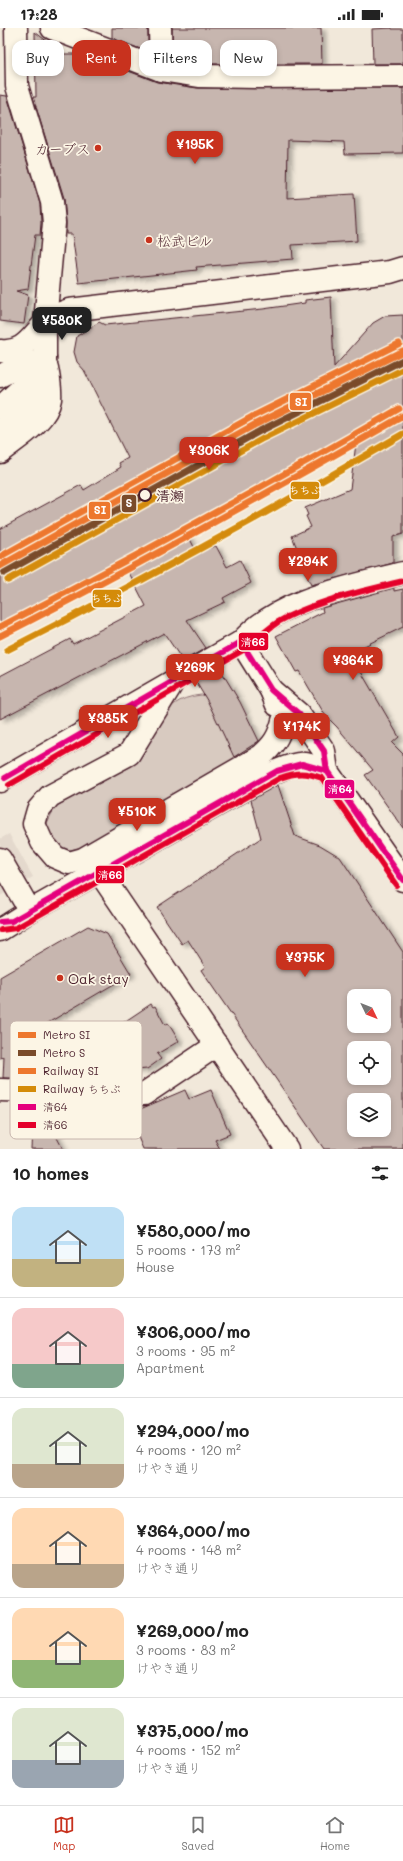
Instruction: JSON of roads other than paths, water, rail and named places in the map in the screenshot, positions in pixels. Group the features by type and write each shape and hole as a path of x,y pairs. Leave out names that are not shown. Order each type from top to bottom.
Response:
{"street":[{"path":"0,452 30,428 44,414 50,401 50,388 45,359 45,322 54,223 52,202 17,86 16,28"},
{"path":"52,28 139,62"},
{"path":"160,28 160,40"},
{"path":"199,76 258,78 403,76"},
{"path":"1,353 21,348 30,342 45,322 57,314 69,310 390,272 403,268"},
{"path":"0,376 16,368 45,359"},
{"path":"0,408 24,386 45,359"},
{"path":"0,432 27,406 40,385 45,359"},
{"path":"0,781 241,642 250,632 262,623 311,598 403,572"},
{"path":"241,642 272,690 283,721 285,740 284,755 278,771"},
{"path":"173,682 129,754 50,796 38,810 34,824 42,842 55,857 69,863 83,859 262,756 280,735 283,721"},
{"path":"272,690 299,714 324,752 327,772 402,876"},
{"path":"262,756 278,771"},
{"path":"0,859 11,921 100,873 278,771 296,763 310,764 327,772"},
{"path":"100,873 287,1149"},
{"path":"142,1094 217,1045"},
{"path":"0,1090 10,1090"}],"metro line":[{"name":"SI","path":"0,566 256,424 403,351"},
{"name":"S","path":"4,573 260,431 403,360"},
{"name":"SI","path":"0,636 203,528 403,416"}],"rail line":[{"name":"SI","path":"0,557 252,417 399,344"},
{"name":"ちちぶ","path":"8,580 263,438 403,369"},
{"name":"SI","path":"0,627 201,521 399,409"},
{"name":"ちちぶ","path":"7,650 206,545 403,434"}],"place":[{"name":"カーブス","path":"98,148"},
{"name":"松武ビル","path":"149,240"},
{"name":"清瀬","path":"145,495"},
{"name":"Oak stay","path":"60,978"}]}
